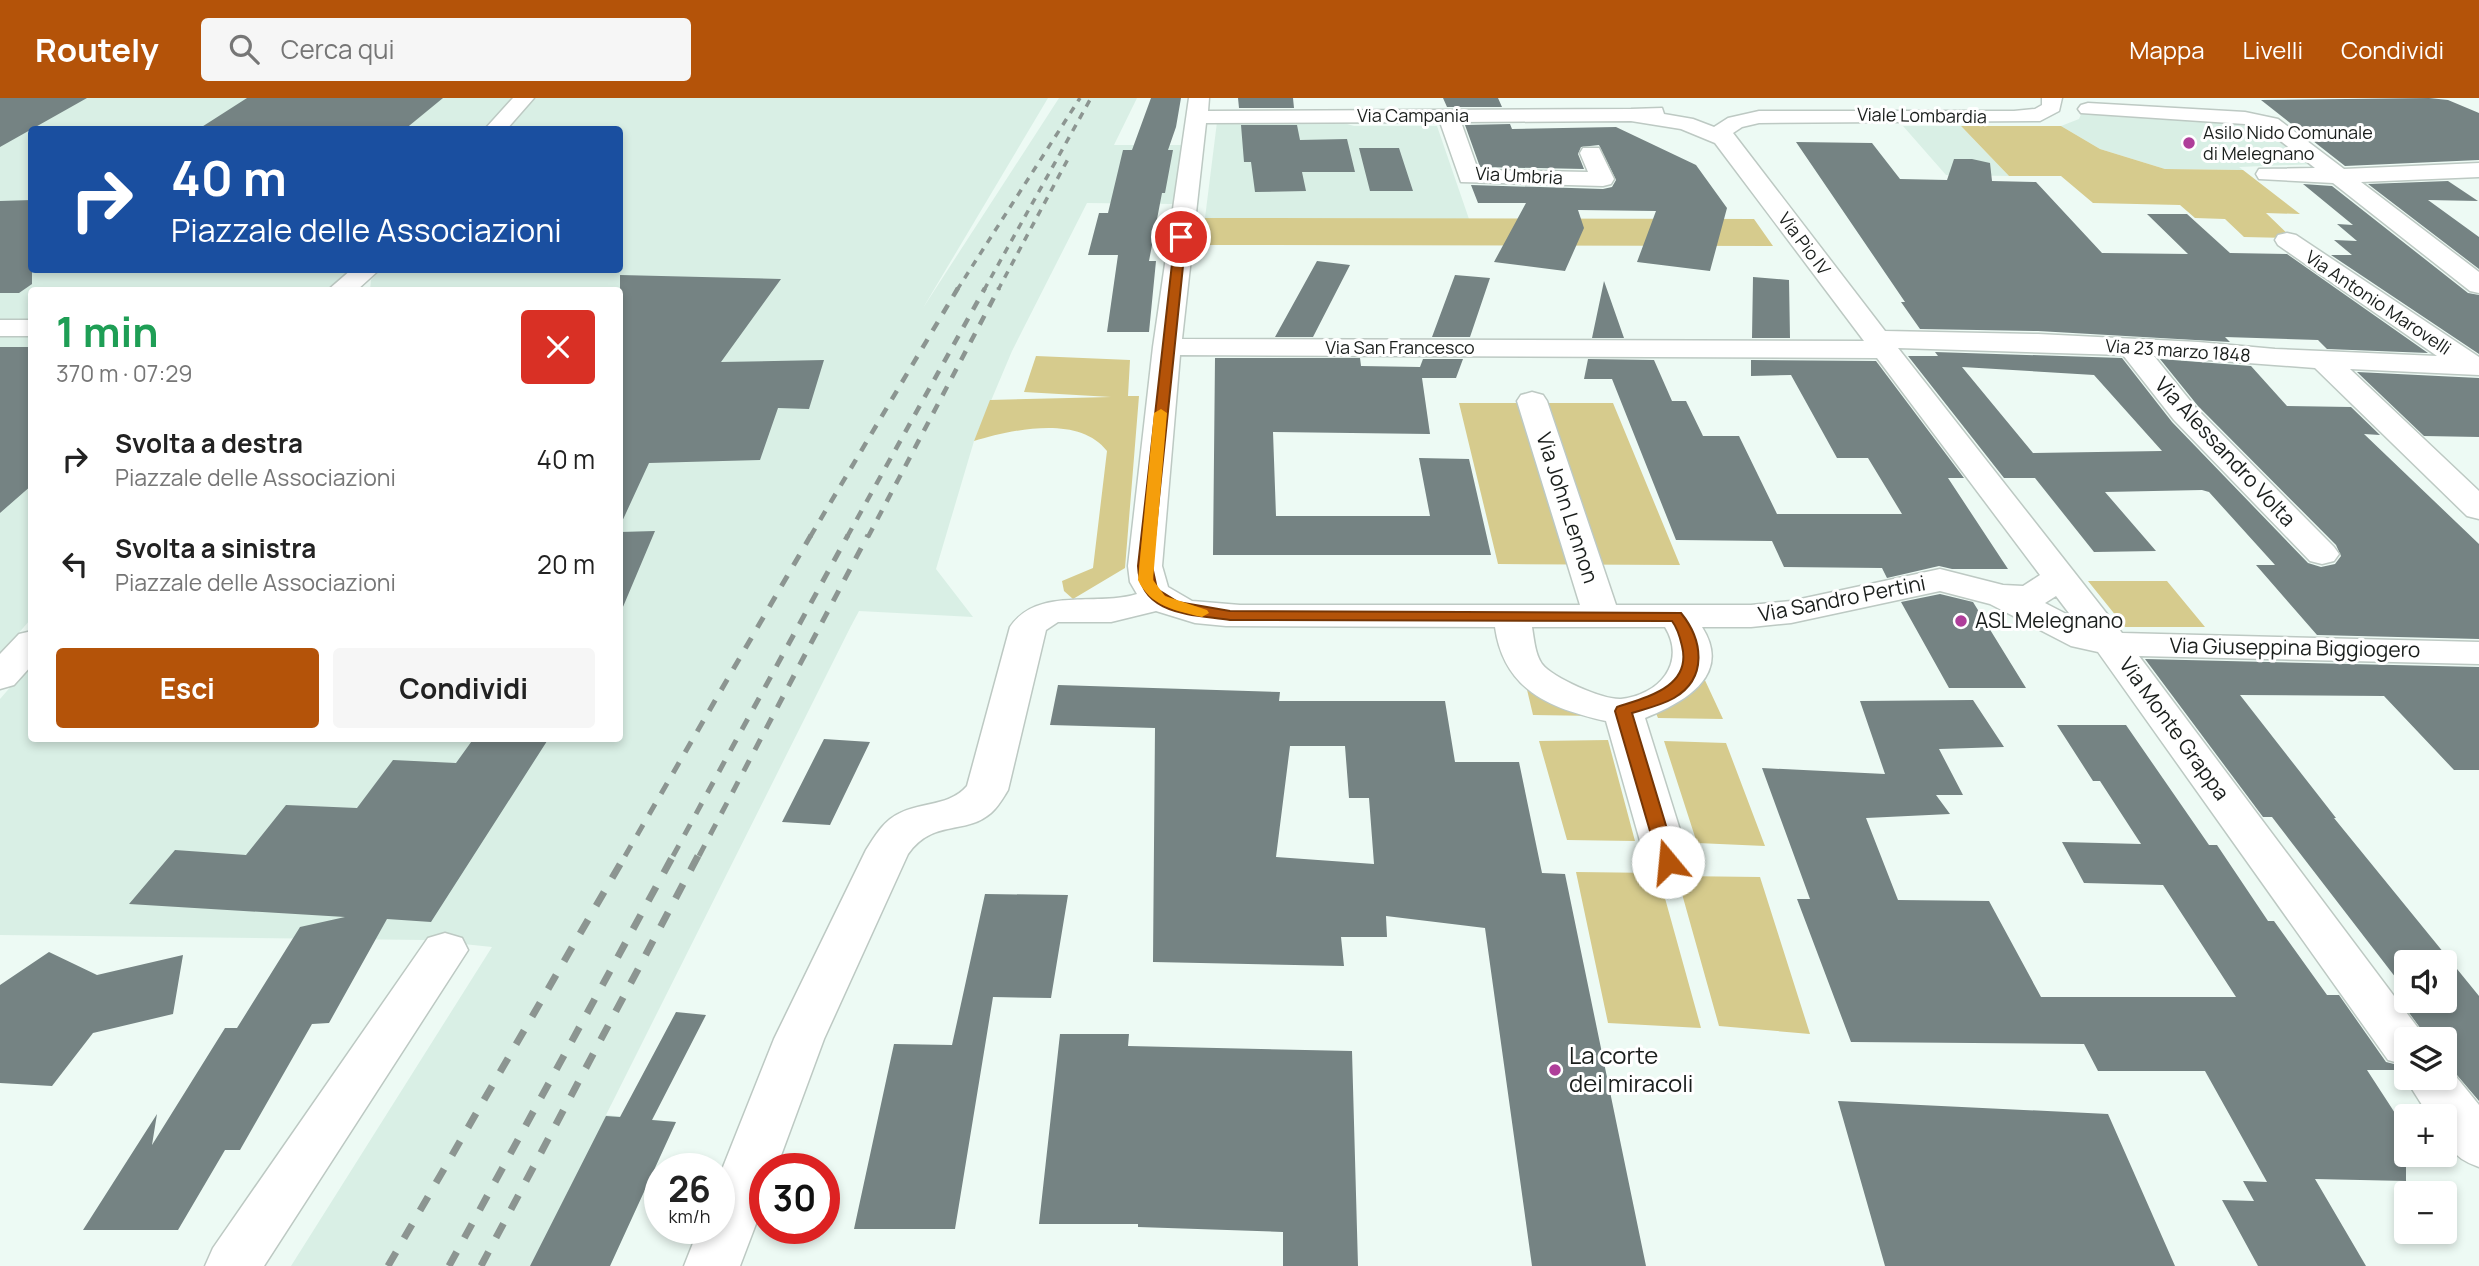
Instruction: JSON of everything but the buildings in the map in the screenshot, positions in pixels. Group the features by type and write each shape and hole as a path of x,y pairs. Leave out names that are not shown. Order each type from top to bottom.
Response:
{"street":[{"path":"498,126 524,98"},
{"name":"Viale Lombardia","path":"1726,122 1780,115 2014,117 2047,112 2052,107 2052,98"},
{"name":"Via Campania","path":"1197,108 1396,107 1448,116 1631,115 1684,109 1726,122"},
{"path":"712,1266 785,1070 823,983 888,850 910,824 932,816 965,810 981,799 988,786 1025,632 1038,617 1063,611 1110,611 1159,599 1149,587 1145,566 1167,347 1197,108"},
{"path":"2088,109 2265,121 2279,127 2479,285"},
{"name":"Via Umbria","path":"1448,116 1469,177 1603,178 1591,153"},
{"name":"Via Pio IV","path":"1726,122 1880,345"},
{"path":"2267,174 2340,176 2479,170"},
{"name":"Via Antonio Marovelli","path":"2287,240 2474,366"},
{"path":"0,328 28,328"},
{"name":"Via San Francesco","path":"1167,347 1880,345"},
{"name":"Via 23 marzo 1848","path":"1880,345 2133,347 2323,360 2474,366"},
{"name":"Via Monte Grappa","path":"1880,345 2111,644 2394,1030"},
{"name":"Via Alessandro Volta","path":"2133,347 2180,408 2322,554"},
{"path":"2323,360 2479,509"},
{"name":"Via John Lennon","path":"1532,401 1602,616"},
{"path":"1940,580 1982,577 2059,579"},
{"name":"Via Sandro Pertini","path":"1159,599 1190,611 1230,616 1778,614 1940,580 2003,596 2030,597 2059,579"},
{"name":"Via Giuseppina Biggiogero","path":"2003,596 2084,638 2111,644 2479,653"},
{"path":"1512,616 1519,656 1530,673 1547,686 1571,697 1623,711 1668,695 1688,677 1692,656 1685,628 1676,616"},
{"path":"0,677 28,646"},
{"path":"1623,711 1668,862"},
{"path":"233,1266 445,950"},
{"path":"2439,1090 2479,1145"}],"shaded area":[{"path":"0,98 513,98 487,126 28,126 28,273 347,273 329,287 28,287 28,622 0,654"},
{"path":"533,98 1048,98 923,308 1059,98 1137,98 1114,145 1182,145 1173,204 1087,203 1012,351 974,441 936,569 973,617 859,611 851,626 606,1115 676,1122 662,1153 644,1153 644,1192 610,1266 291,1266 492,947 425,940 0,935 0,699 28,666 28,742 623,742 623,287 370,287 371,280 377,273 623,273 623,126 508,126"},
{"path":"2082,112 2265,122 2317,164 2239,167 2243,170 2165,169 2100,149 2061,126 2079,119"},
{"path":"1337,121 1354,126 1437,126 1469,219 1205,218 1217,122"},
{"path":"1903,126 1961,126 2009,176 1946,175"},
{"path":"1961,126 2061,126 2100,149 2165,169 2243,170 2300,214 2266,213 2292,238 2244,237 2225,219 2195,218 2180,205 2093,203 2061,176 2009,176"},
{"path":"1205,218 1754,219 1773,246 1202,245"},
{"path":"1036,356 1130,360 1128,396 1139,396 1125,568 1073,599 1064,591 1062,581 1093,568 1107,451 1095,439 1080,432 1062,429 1025,430 974,441 990,400 1111,397 1024,392"},
{"path":"1459,403 1613,403 1680,565 1498,564"},
{"path":"2088,581 2167,581 2205,627 2125,627"},
{"path":"1690,648 1723,719 1658,718 1651,702"},
{"path":"1519,656 1597,716 1533,715"},
{"path":"1608,740 1635,841 1567,840 1539,741"},
{"path":"1664,741 1726,743 1765,846 1697,843"},
{"path":"1576,872 1658,873 1701,1028 1608,1023"},
{"path":"1677,876 1760,877 1810,1034 1719,1026"}],"railway":[{"path":"957,290 1080,98"},
{"path":"984,290 1091,98"},
{"path":"998,290 1068,159"},
{"path":"810,537 958,288"},
{"path":"847,537 985,288"},
{"path":"868,537 999,288"},
{"path":"625,856 811,535"},
{"path":"673,856 848,535"},
{"path":"699,856 868,535"},
{"path":"388,1266 626,854"},
{"path":"449,1266 674,854"},
{"path":"481,1266 699,854"}],"slow traffic":[{"path":"1161,413 1145,566 1146,580 1150,591 1159,599 1202,613"}],"place":[{"name":"Asilo Nido Comunale di Melegnano","path":"2189,143"},
{"name":"ASL Melegnano","path":"1961,621"},
{"name":"La corte dei miracoli","path":"1555,1070"}],"route":[{"path":"1181,237 1145,566 1150,591 1159,599 1190,611 1230,616 1676,616 1685,628 1692,656 1688,677 1668,695 1623,711 1668,862"}]}
